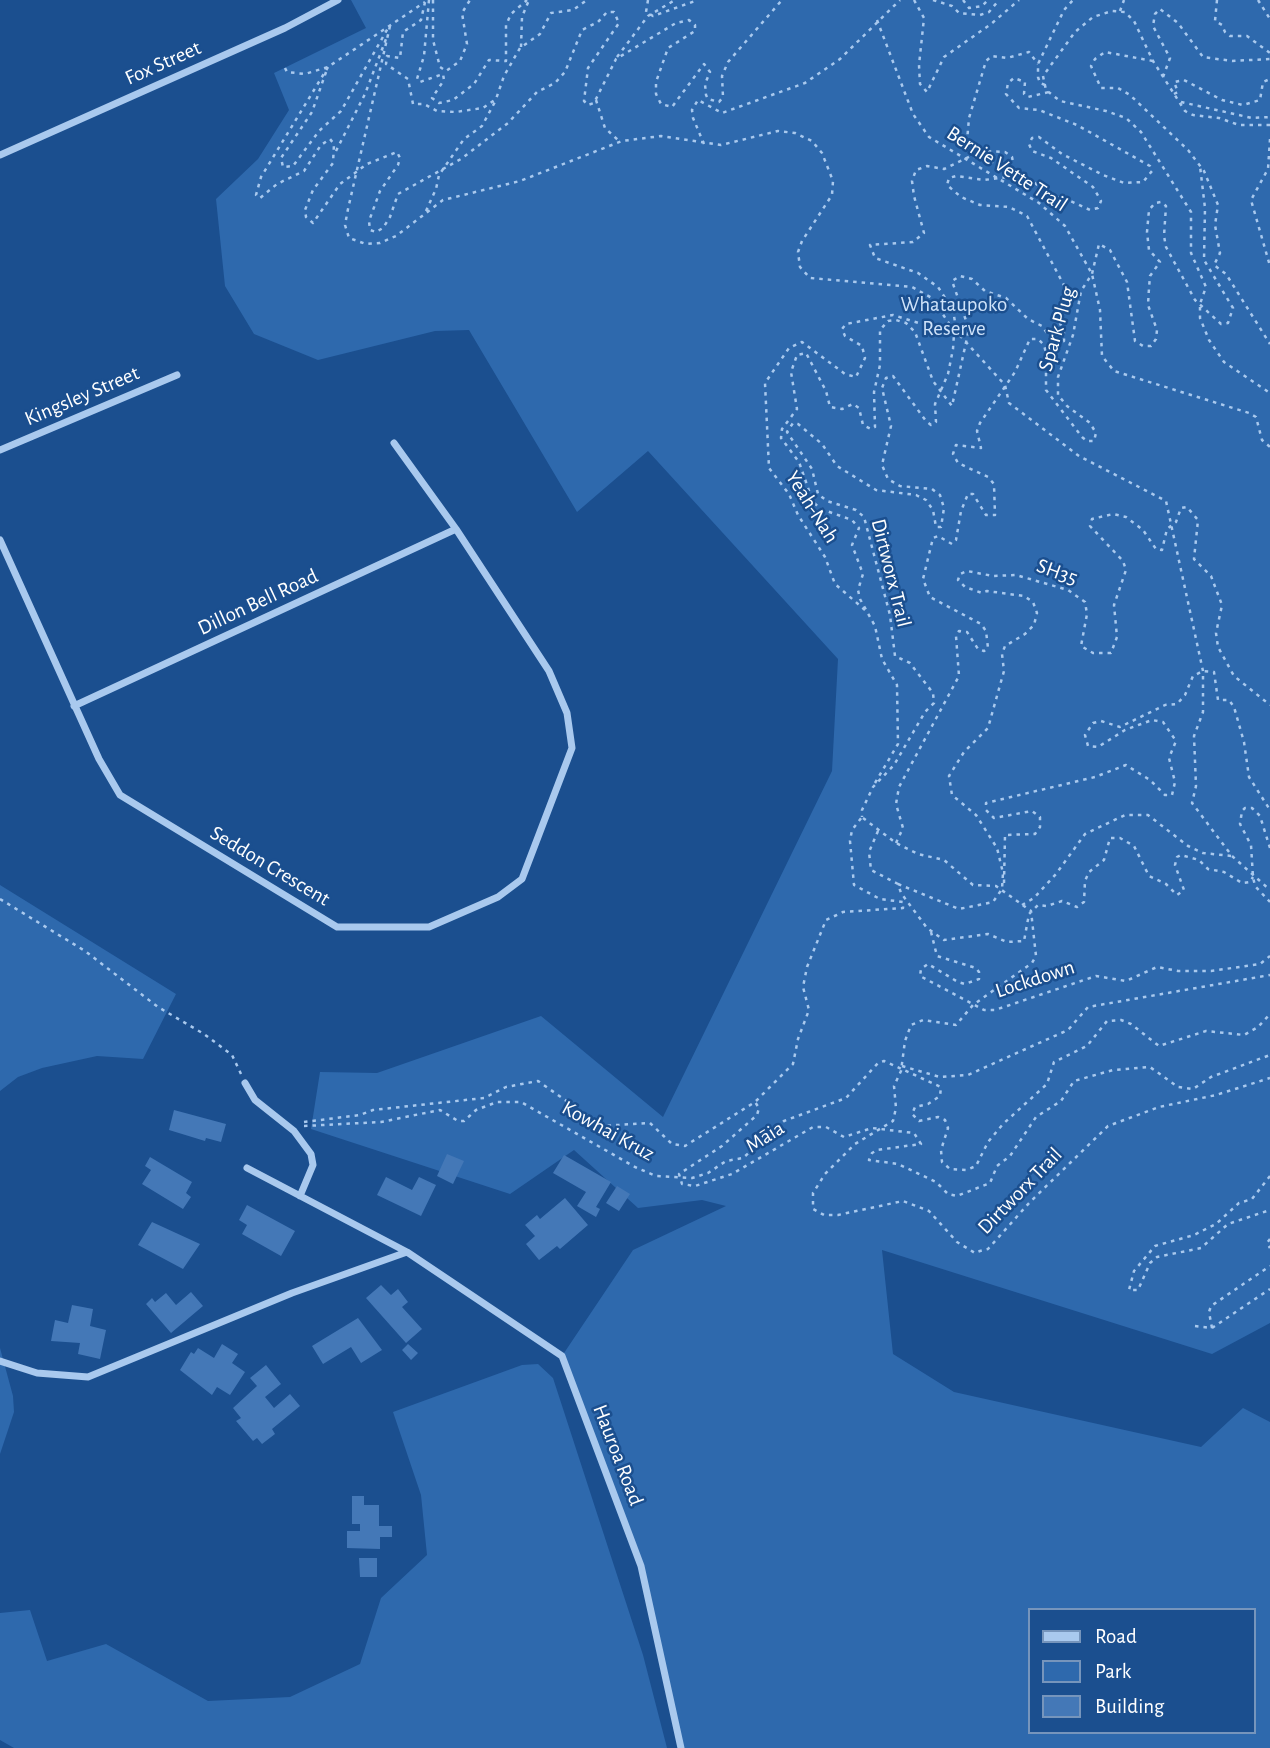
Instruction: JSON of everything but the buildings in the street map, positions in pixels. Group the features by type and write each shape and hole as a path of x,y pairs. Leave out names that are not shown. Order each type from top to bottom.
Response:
{"street":[{"name":"Fox Street","path":"0,155 285,28 338,0"},
{"name":"Kingsley Street","path":"0,450 177,375"},
{"name":"Seddon Crescent","path":"0,540 74,706 120,795 337,927 429,927 498,897 522,879 572,748 567,713 549,671 456,529 394,443"},
{"name":"Dillon Bell Road","path":"74,706 456,529"},
{"path":"245,1083 255,1100 289,1126 311,1154 313,1165 300,1196"},
{"name":"Hauroa Road","path":"247,1168 407,1252 562,1356 641,1566 681,1748"},
{"path":"0,1361 37,1373 88,1377 292,1293 407,1252"}],"path":[{"path":"428,1 433,40 440,67 446,71 460,61 467,44 462,13 470,0"},
{"path":"428,1 424,56 417,79 420,82 443,74 444,80 432,98 439,103 453,100 474,84 489,60 506,61 506,25 511,14 528,0"},
{"path":"520,48 522,17 528,0"},
{"path":"390,26 345,225 349,238 366,244 380,243 397,236 424,214 445,166 464,139 482,126 504,76 520,48 540,34 551,13 573,10 587,0"},
{"path":"648,16 649,0"},
{"path":"390,26 370,81 328,171 308,198 305,210 310,222 313,223 333,192 357,170 386,153 397,152 400,158 373,207 370,230 376,232 390,217 398,194 461,159 508,123 545,85 555,83 565,72 582,30 598,22 607,12 614,12 619,23 588,68 584,101 588,105 594,103 616,59 648,16 675,0"},
{"path":"648,16 698,0"},
{"path":"616,59 683,20 690,20 695,25 695,31 668,48 662,58 656,94 661,104 672,107 683,96 704,64 710,72 705,83 706,95 708,99 719,102 723,97 722,75 728,62 782,0"},
{"path":"704,144 693,118 692,110 698,100 722,113 805,83 840,60 877,20 900,0"},
{"path":"914,0 924,18 919,65 920,83 927,92 944,57 991,24 1019,0"},
{"path":"933,0 960,13 980,15 989,12 999,0"},
{"path":"963,0 970,8 982,6 988,0"},
{"path":"1045,85 1040,83 1038,77 1038,64 1064,10 1073,0"},
{"path":"1120,11 1125,0"},
{"path":"1217,0 1215,21 1222,24 1225,32 1230,36 1247,36 1270,53"},
{"path":"1258,0 1270,19"},
{"path":"285,68 287,72 305,74 328,67 428,1"},
{"path":"428,1 421,20 403,32 400,58 387,56 386,64 408,79 412,104 424,104 437,111 456,111 483,108 496,99"},
{"path":"1163,77 1170,58 1153,26 1155,14 1160,9 1178,23 1203,57 1232,61 1270,59"},
{"path":"1270,125 1239,125 1185,111 1153,61 1134,21 1120,11 1093,17 1075,32 1049,63 1044,75 1049,92 1060,101 1126,118 1141,132 1191,212 1191,253 1206,287 1200,304 1200,318 1215,351 1234,370 1257,382 1270,393"},
{"name":"Bernie Vette Trail","path":"877,20 918,125 929,137 1039,204 1065,226 1092,274 1100,310 1102,356 1114,371 1256,417 1262,440 1270,447"},
{"path":"328,67 312,112 281,158 283,167 293,166 319,131 341,111 390,26"},
{"path":"1038,64 1029,52 1022,51 1007,58 992,56 986,61 969,118 967,141 982,150 1005,152 1012,157 1013,162 1000,164 982,157 963,158 944,169 927,166 916,170 912,181 915,206 924,227 920,240 870,245 875,258 918,273 938,287 953,310 957,327 953,330 1006,385 1009,404 1079,456 1166,501 1203,671 1203,712 1194,736 1196,786 1192,803 1232,856 1270,890"},
{"path":"1153,61 1105,52 1091,65 1101,88 1118,88 1130,95 1188,150 1200,166 1213,187 1218,205 1215,225 1220,253 1214,265 1226,274 1270,344"},
{"path":"328,67 265,169 256,195 261,198 276,184 303,171 325,140 334,144 335,154"},
{"path":"873,787 900,736 897,685 882,659 875,626 860,599 858,590 863,574 852,545 859,528 852,520 821,509 813,502 799,463 781,438 782,429 797,409 792,365 797,355 806,353 826,391 830,407 842,409 853,404 859,408 863,425 871,429 875,427 874,392 880,365 880,330 888,321 896,320 906,323 915,332 924,363 939,394 952,406 969,329 953,281 960,275 972,279 985,291 1006,299 1018,311 1042,327 1054,342 1064,341 1058,318 1068,298 1066,289 1027,216 1016,208 980,205 961,197 947,185 949,178 956,176 984,180 1016,176 1033,181 1049,196 1066,199 1090,210 1098,208 1101,201 1093,187 1051,158 1032,151 1029,144 1032,138 1039,137 1079,163 1124,183 1137,185 1152,170 1131,154 1077,125 1039,110 1019,108 1006,94 1008,83 1014,78 1025,82 1024,94 1028,97 1049,92"},
{"path":"1174,94 1178,92 1174,82 1184,80 1222,100 1243,105 1260,100 1263,82 1270,79"},
{"path":"597,94 596,108 605,128 615,140 622,141"},
{"path":"1180,102 1252,118 1270,117"},
{"name":"Dirtworx Trail","path":"424,214 443,200 520,181 622,141 662,136 721,145 778,131 795,133 812,141 828,164 833,181 832,195 802,241 799,252 800,267 810,278 821,282 902,285 923,291 953,330 953,349 935,404 936,422 931,425 899,380 893,376 886,378 882,388 891,426 882,465 888,479 900,486 932,489 940,495 944,508 941,527 936,527 933,510 926,500 916,495 876,491 837,466 822,444 799,424 793,423 787,432 812,469 818,494 827,501 856,510 864,517 890,615 895,656 910,663 933,693 934,703 920,719 902,754 873,787 862,810 862,817 852,830 850,841 854,886 880,899 902,902 903,908 843,912 826,920 807,967 803,987 809,1010 798,1039 793,1064 755,1101"},
{"path":"1270,139 1268,169 1251,200 1270,266"},
{"name":"Spark Plug","path":"896,843 902,828 895,796 960,676 956,636 960,631 967,632 978,649 984,651 988,648 986,631 981,624 930,597 923,579 933,538 938,536 952,544 956,540 961,511 968,494 973,494 986,515 995,514 994,484 988,477 958,463 953,454 956,445 981,447 977,431 1006,385 1030,339 1038,339 1044,345 1046,390 1082,437 1094,441 1096,433 1090,423 1066,406 1058,395 1057,386 1073,335 1081,291 1092,274 1099,244 1104,244 1127,282 1135,341 1143,346 1151,346 1156,339 1157,330 1148,305 1150,276 1160,262 1149,250 1147,222 1149,210 1161,202 1166,206 1166,247 1200,304 1221,324 1228,323 1233,317 1233,308 1204,260 1205,208 1200,166"},
{"name":"Yeah-Nah","path":"868,612 835,584 822,551 803,524 789,494 769,468 765,383 789,348 802,342 845,374 856,377 865,358 862,346 845,336 842,329 846,324 893,315 944,331 953,330"},
{"name":"SH35","path":"1002,889 1003,873 997,848 976,815 952,795 949,776 964,752 988,728 1004,671 1002,654 1005,646 1034,625 1037,613 1033,602 1024,596 987,591 982,593 965,587 958,580 960,574 967,571 984,576 1028,577 1080,596 1087,614 1081,646 1104,655 1116,648 1114,605 1126,570 1123,561 1090,526 1092,519 1113,514 1126,517 1143,530 1156,549 1162,550 1171,524 1176,522 1181,509 1187,507 1194,511 1199,535 1194,559 1210,576 1222,605 1216,633 1218,647 1234,676 1270,705"},
{"path":"878,830 869,852 871,870 959,909 993,902 1002,889 1005,835 1035,834 1039,831 1040,817 1032,811 994,818 986,810 985,803 1095,777 1126,765 1150,780 1165,795 1172,795 1175,782 1169,758 1176,741 1163,722 1152,720 1125,730 1098,747 1088,746 1084,735 1093,723 1101,722 1120,727 1165,705 1177,704 1185,695 1193,676 1203,671 1214,672 1218,700 1229,700 1234,707 1244,742 1248,777 1270,810"},
{"path":"1270,848 1260,816 1252,808 1245,808 1240,824 1251,845 1255,886 1270,902"},
{"path":"1022,905 1034,898 1056,874 1085,834 1125,815 1148,815 1188,846 1203,853 1232,856"},
{"path":"862,817 896,843 918,855 944,860 973,885 1002,889 1031,911"},
{"path":"898,884 901,893 930,932 944,940 988,934 1020,943 1026,939 1031,911 1038,905 1047,906 1058,901 1077,907 1082,904 1086,877 1101,864 1108,841 1115,837 1134,846 1149,876 1166,884 1177,895 1184,890 1175,865 1177,857 1181,855 1199,860 1208,869 1224,872 1242,883 1250,882 1253,877"},
{"path":"0,900 85,951 158,1007 232,1055 245,1083"},
{"name":"Dirtworx Trail","path":"1031,911 1037,942 1032,963 973,1005 956,1025 923,1020 911,1025 905,1041 902,1067 894,1086 895,1115 880,1129 855,1144 825,1174 813,1193 813,1209 824,1215 838,1214 902,1201 929,1211 957,1242 975,1253 988,1249 1030,1202 1108,1126 1138,1113 1216,1096 1270,1078"},
{"name":"Lockdown","path":"930,932 937,956 976,968 979,979 965,984 958,982 928,964 920,969 920,976 984,1010 995,1010 1096,976 1126,981 1157,967 1178,971 1211,971 1261,964 1270,956"},
{"path":"902,1067 940,1077 968,1075 1068,1030 1088,1007 1270,975"},
{"name":"Kowhai Kruz","path":"289,1126 381,1122 440,1110 458,1121 464,1121 476,1110 498,1102 521,1102 635,1167 656,1176 679,1179 708,1173 720,1163 743,1158 784,1121 846,1098 878,1063 890,1062 941,1087 940,1096 928,1104 915,1107 912,1114 919,1121 938,1117 945,1120 948,1128 941,1150 942,1163 950,1169 966,1170 976,1166 988,1142 1003,1124 1047,1084 1054,1062 1087,1046 1107,1021 1121,1020 1131,1024 1159,1046 1206,1031 1244,1035 1258,1027 1270,1014"},
{"name":"Māia","path":"289,1126 312,1120 484,1098 506,1087 538,1081 602,1126 650,1123 672,1144 685,1146 755,1101 759,1108 757,1115 722,1146 679,1174 682,1184 695,1186 732,1174 813,1127 826,1127 844,1137 863,1129 880,1129 914,1133 920,1144 877,1150 869,1160 898,1164 936,1182 948,1194 965,1195 990,1183 997,1166 1010,1156 1036,1117 1061,1101 1074,1081 1113,1070 1150,1067 1178,1087 1193,1089 1211,1077 1270,1055"},
{"path":"1270,1176 1252,1199 1239,1203 1216,1224 1194,1235 1155,1246 1134,1271 1129,1290 1138,1290 1150,1263 1157,1257 1201,1248 1228,1224 1270,1210"},
{"path":"1270,1239 1267,1243 1270,1248"},
{"path":"1212,1328 1211,1306 1270,1266"},
{"path":"1195,1326 1212,1328 1270,1289"}],"green space":[{"name":"Whataupoko Reserve","path":"351,0 1270,0 1270,1323 1212,1354 882,1250 893,1354 954,1392 1201,1447 1243,1408 1270,1422 1270,1748 681,1748 641,1566 562,1356 633,1250 726,1206 702,1200 638,1208 574,1150 510,1194 311,1129 320,1072 377,1073 541,1016 663,1117 832,771 838,659 648,451 577,512 469,330 435,331 318,360 254,334 225,286 216,199 258,159 289,110 274,73 366,28"},
{"path":"0,885 176,994 143,1059 97,1056 42,1068 18,1077 0,1091"},
{"path":"0,1348 13,1396 14,1412 0,1454"},
{"path":"538,1364 553,1378 643,1655 667,1748 14,1748 0,1740 0,1613 30,1610 47,1661 106,1644 208,1701 290,1697 360,1664 381,1598 427,1555 421,1495 393,1412 522,1365"}]}
